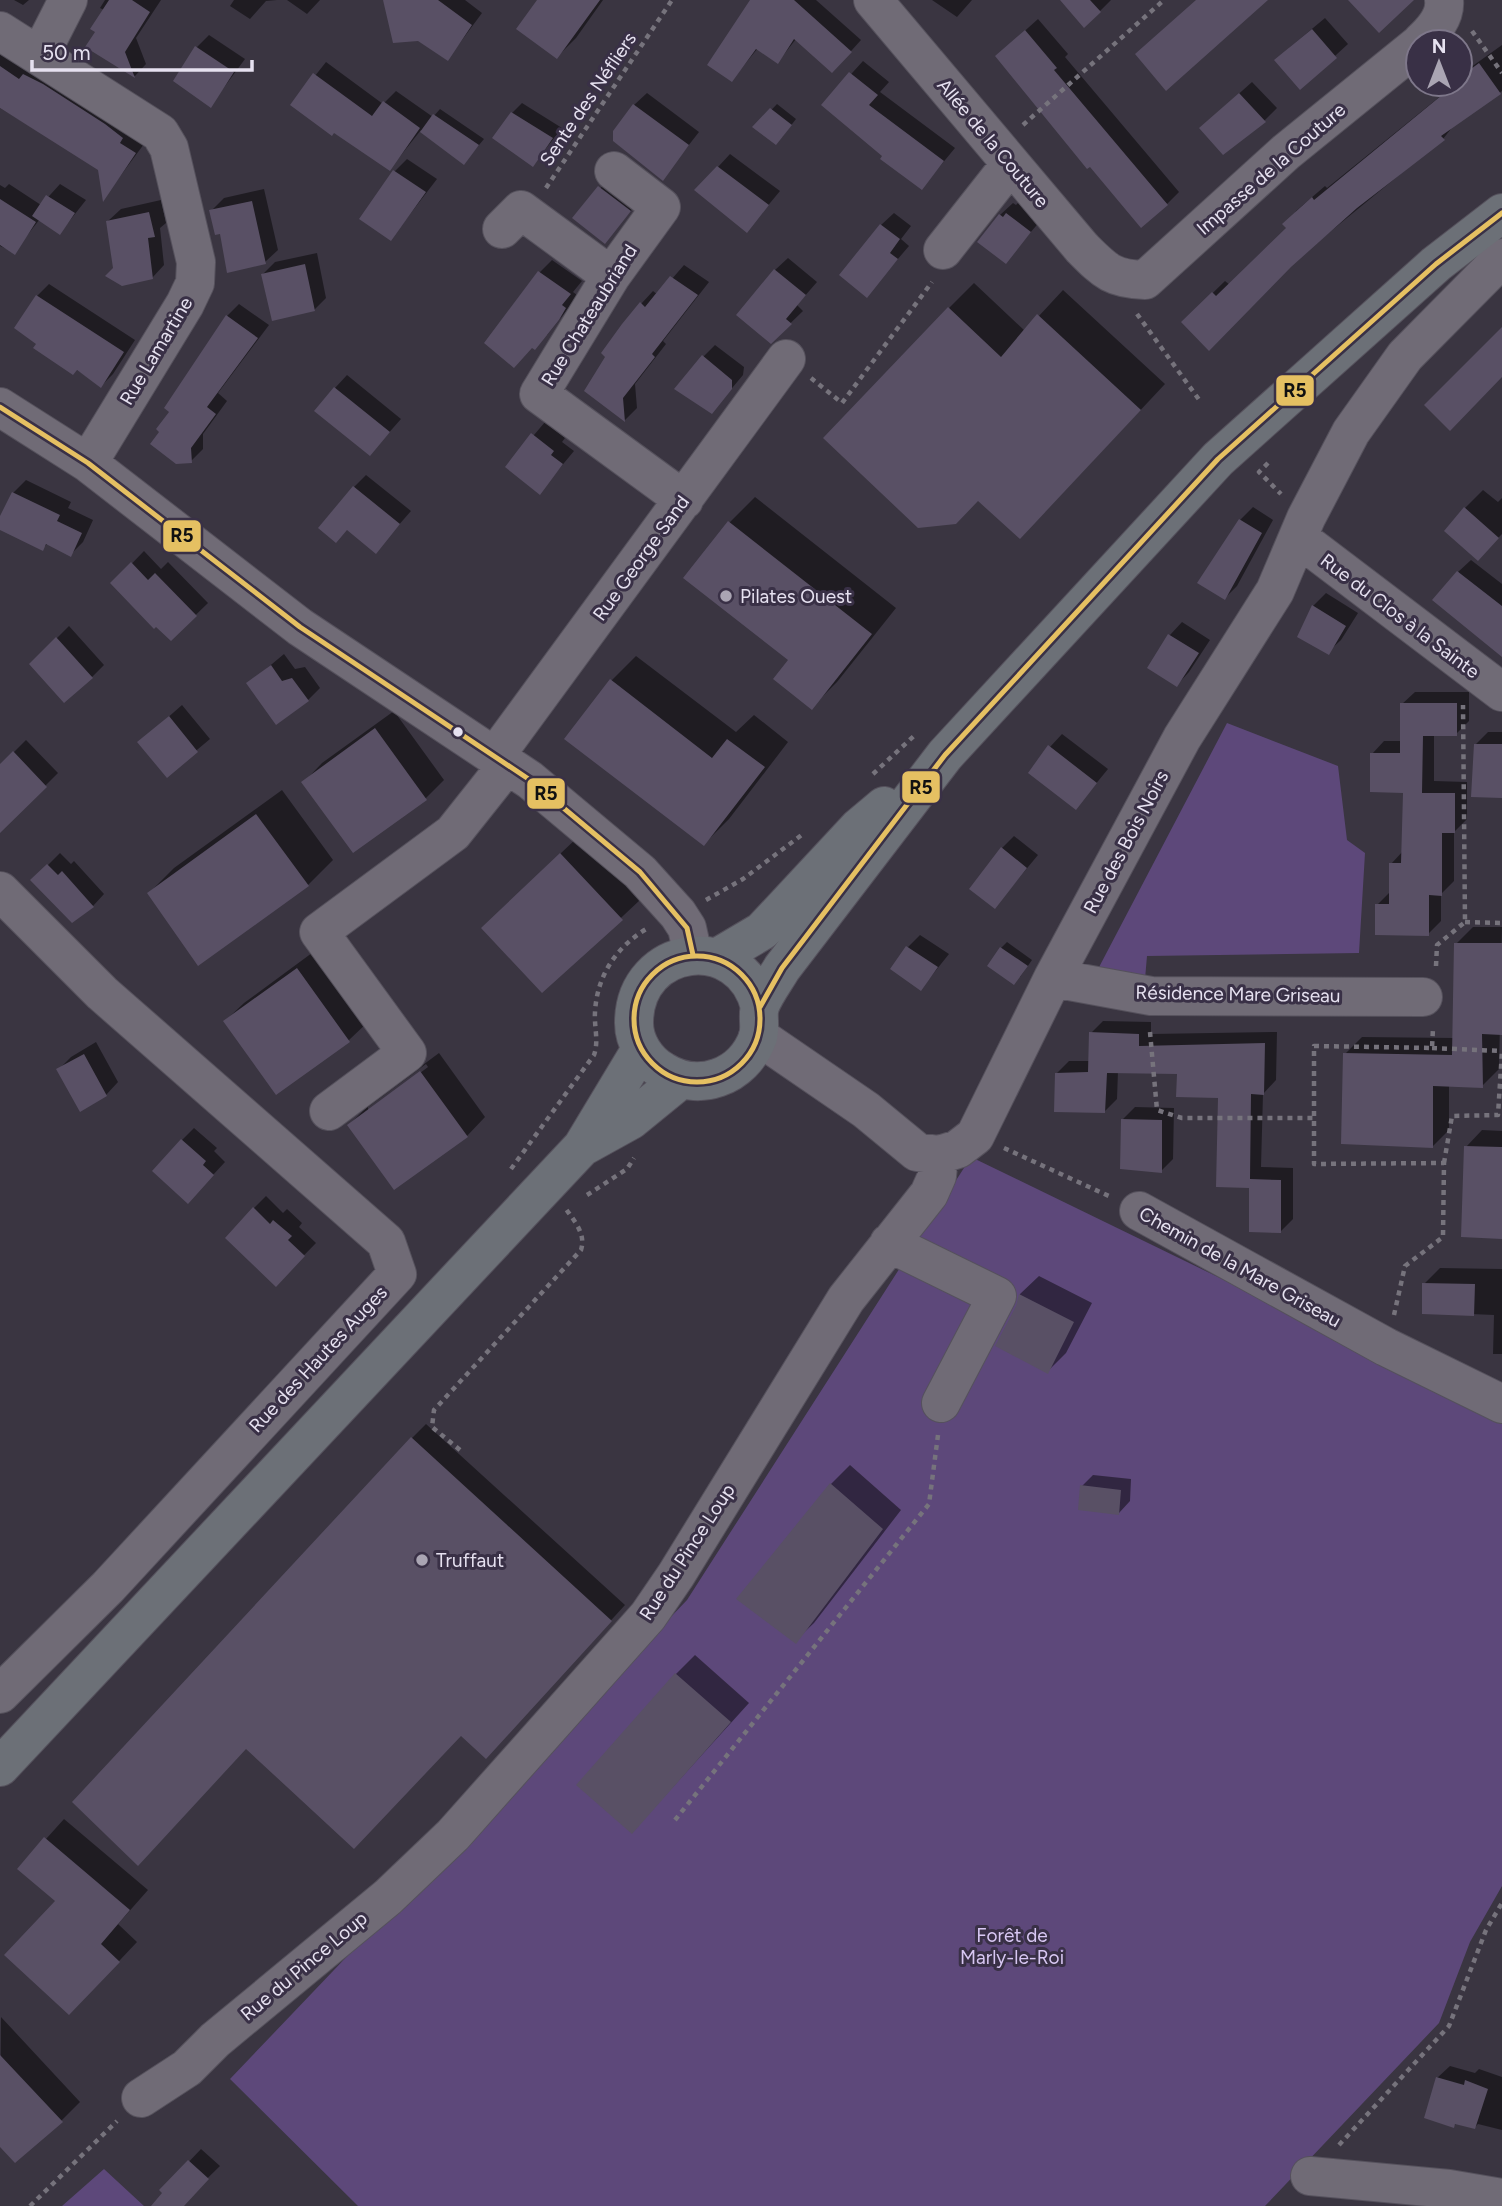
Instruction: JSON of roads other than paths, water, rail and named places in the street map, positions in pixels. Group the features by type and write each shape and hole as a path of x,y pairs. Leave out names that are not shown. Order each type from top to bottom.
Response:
{"main road":[{"path":"932,743 782,968 759,1022 749,1055 734,1070 697,1083 680,1080 654,1066 641,1049 634,1029 634,1008 641,988 663,965 705,956 762,931 859,827 932,743 1218,459 1436,264 1502,213"},
{"path":"705,956 738,970 750,983 759,1022"},
{"path":"0,1767 582,1147 641,1049"},
{"path":"582,1147 631,1119 680,1080"}],"street":[{"path":"40,55 68,0"},
{"name":"Allée de la Couture","path":"873,0 1082,248 1105,271 1119,279"},
{"name":"Impasse de la Couture","path":"1435,28 1445,4"},
{"name":"Rue Lamartine","path":"0,31 160,133 169,148 197,262 195,283 186,304 88,463"},
{"name":"Impasse de la Couture","path":"1119,279 1144,281 1286,152 1404,56"},
{"path":"943,250 1003,156"},
{"name":"Rue Chateaubriand","path":"614,171 661,207 611,276 539,394 684,500"},
{"path":"515,222 611,276"},
{"name":"Rue des Bois Noirs","path":"939,1155 958,1149 975,1136 1053,978 1182,738 1275,591 1294,513 1405,356 1502,258"},
{"name":"Rue George Sand","path":"329,1111 407,1053 319,932 453,833 501,760 786,359"},
{"path":"0,407 88,463 300,627 530,780 640,872 678,914 705,956"},
{"name":"Rue du Clos à la Sainte","path":"1294,513 1312,548 1469,670 1502,692"},
{"name":"Rue des Hautes Auges","path":"0,891 102,993 386,1242 397,1274 108,1587 0,1695"},
{"name":"Résidence Mare Griseau","path":"1053,978 1151,996 1431,997"},
{"path":"759,1022 917,1152 939,1155"},
{"name":"Rue du Pince Loup","path":"141,2098 187,2068 215,2040 388,1896 453,1835 648,1616 846,1299 929,1194 937,1176 939,1155"},
{"name":"Chemin de la Mare Griseau","path":"1139,1211 1387,1347 1502,1404"},
{"path":"889,1243 997,1296 941,1403"},
{"path":"1310,2176 1449,2189 1502,2198"}],"place":[{"name":"Pilates Ouest","path":"726,596"},
{"name":"Truffaut","path":"422,1560"}],"park label":[{"name":"Forêt de Marly-le-Roi","path":"1012,1946"}]}
